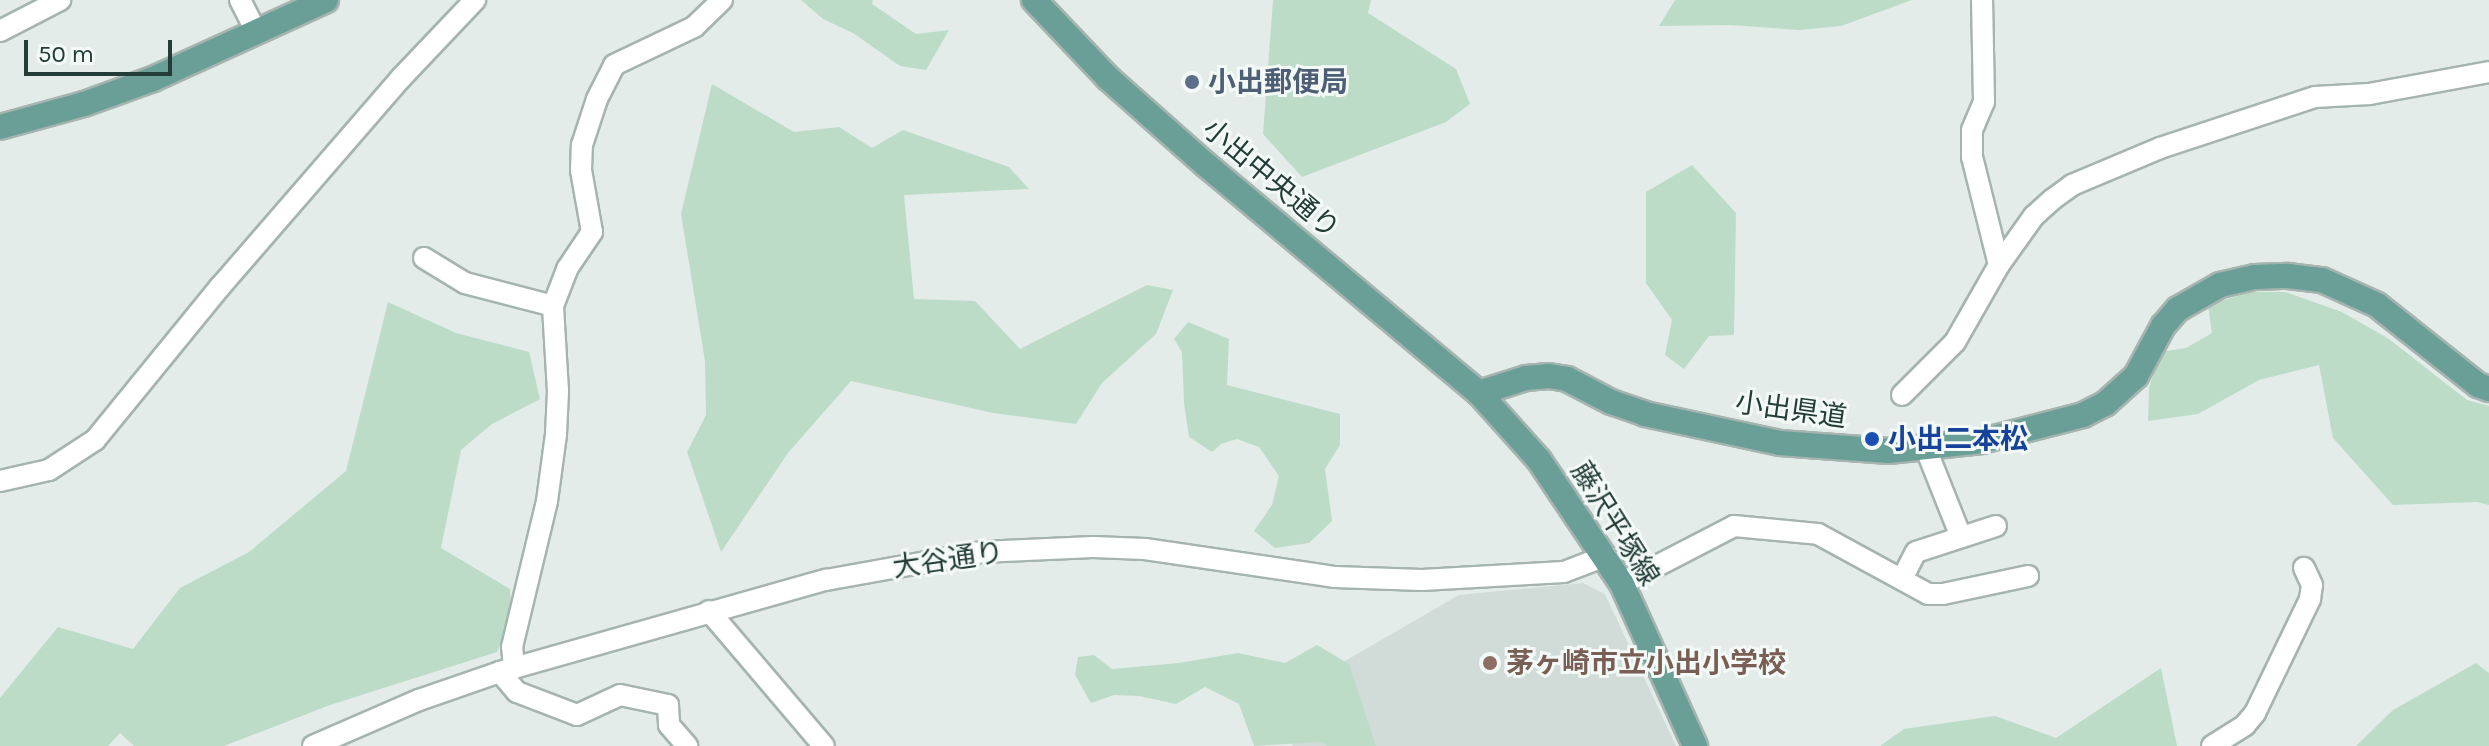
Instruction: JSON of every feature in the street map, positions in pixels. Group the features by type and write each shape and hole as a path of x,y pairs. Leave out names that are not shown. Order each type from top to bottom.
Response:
{"main road":[{"path":"0,127 84,104 153,79 326,0"},
{"name":"小出中央通り","path":"1034,0 1108,78 1205,164 1479,393"},
{"name":"小出県道","path":"1479,393 1526,378 1549,376 1567,379 1611,402 1645,414 1780,443 1850,450 1926,449 1982,441 2083,415 2105,404 2136,376 2163,326 2178,309 2220,285 2255,277 2288,276 2322,280 2377,305 2478,385 2489,389"},
{"name":"藤沢平塚線","path":"1479,393 1539,460 1606,556 1622,584 1695,746"}],"street":[{"path":"0,31 60,0"},
{"path":"240,0 256,32"},
{"path":"0,481 49,470 95,440 220,287 401,78 475,0"},
{"path":"687,746 669,725 668,705 620,695 577,715 517,692 507,670 547,501 556,434 558,391 553,306 567,269 592,232 581,170 582,145 597,99 614,65 694,27 722,0"},
{"path":"1982,0 1984,102 1972,130 1972,157 1999,265"},
{"path":"1902,395 1955,342 1999,265 2034,216 2072,185 2160,148 2315,97 2369,94 2489,72"},
{"path":"424,258 465,283 553,306"},
{"path":"1926,449 1961,537"},
{"path":"1622,584 1734,526 1818,534 1928,594 1943,594 2028,576"},
{"path":"1902,579 1916,552 1996,526"},
{"name":"大谷通り","path":"313,746 335,741 507,670 709,611 826,580 981,552 1093,547 1145,549 1335,577 1422,580 1564,572 1606,556"},
{"path":"2212,746 2245,725 2255,713 2310,599 2312,585 2304,568"},
{"path":"709,611 824,746"}],"shaded area":[{"name":"茅ヶ崎市立小出小学校","path":"1583,583 1605,594 1676,746 1292,746 1338,665 1459,595"}],"green space":[{"path":"801,0 873,0 872,4 916,34 949,30 926,70 900,66 853,33 823,19"},
{"path":"1273,0 1371,0 1368,13 1456,69 1470,104 1446,122 1302,177 1263,134"},
{"path":"1675,0 1912,0 1841,26 1799,30 1730,25 1659,26"},
{"path":"712,84 794,132 839,127 872,148 903,130 1009,167 1029,189 904,195 914,299 975,301 1020,349 1147,285 1173,290 1156,334 1102,383 1076,424 993,413 851,381 788,453 721,552 687,452 706,415 705,361 681,214"},
{"path":"1692,165 1736,213 1734,335 1709,336 1684,369 1665,355 1672,320 1646,283 1646,192"},
{"path":"2250,292 2285,292 2342,312 2389,339 2467,400 2489,406 2489,505 2477,502 2393,505 2333,438 2319,365 2259,380 2198,414 2148,421 2149,388 2160,352 2186,348 2212,333 2208,305"},
{"path":"388,302 456,333 529,352 540,399 492,424 461,450 441,548 510,589 512,620 497,652 330,705 224,746 134,746 120,733 108,746 0,746 0,698 58,627 133,649 180,588 249,552 346,471"},
{"path":"1188,322 1229,339 1227,385 1340,414 1340,445 1325,469 1332,521 1309,543 1275,548 1254,531 1272,505 1279,476 1259,447 1237,439 1221,444 1212,452 1189,437 1182,352 1174,339"},
{"path":"1317,645 1349,664 1376,746 1327,746 1322,742 1254,746 1239,704 1205,687 1176,704 1139,696 1114,695 1091,703 1075,675 1078,657 1094,655 1112,669 1179,663 1238,653 1285,663"},
{"path":"2476,663 2489,673 2489,746 2356,746 2393,710"},
{"path":"2161,668 2177,746 1880,746 1904,729 1995,716 2056,738"}],"place":[{"name":"小出郵便局","path":"1192,82"},
{"name":"小出二本松","path":"1872,439"},
{"name":"茅ヶ崎市立小出小学校","path":"1490,663"}]}
